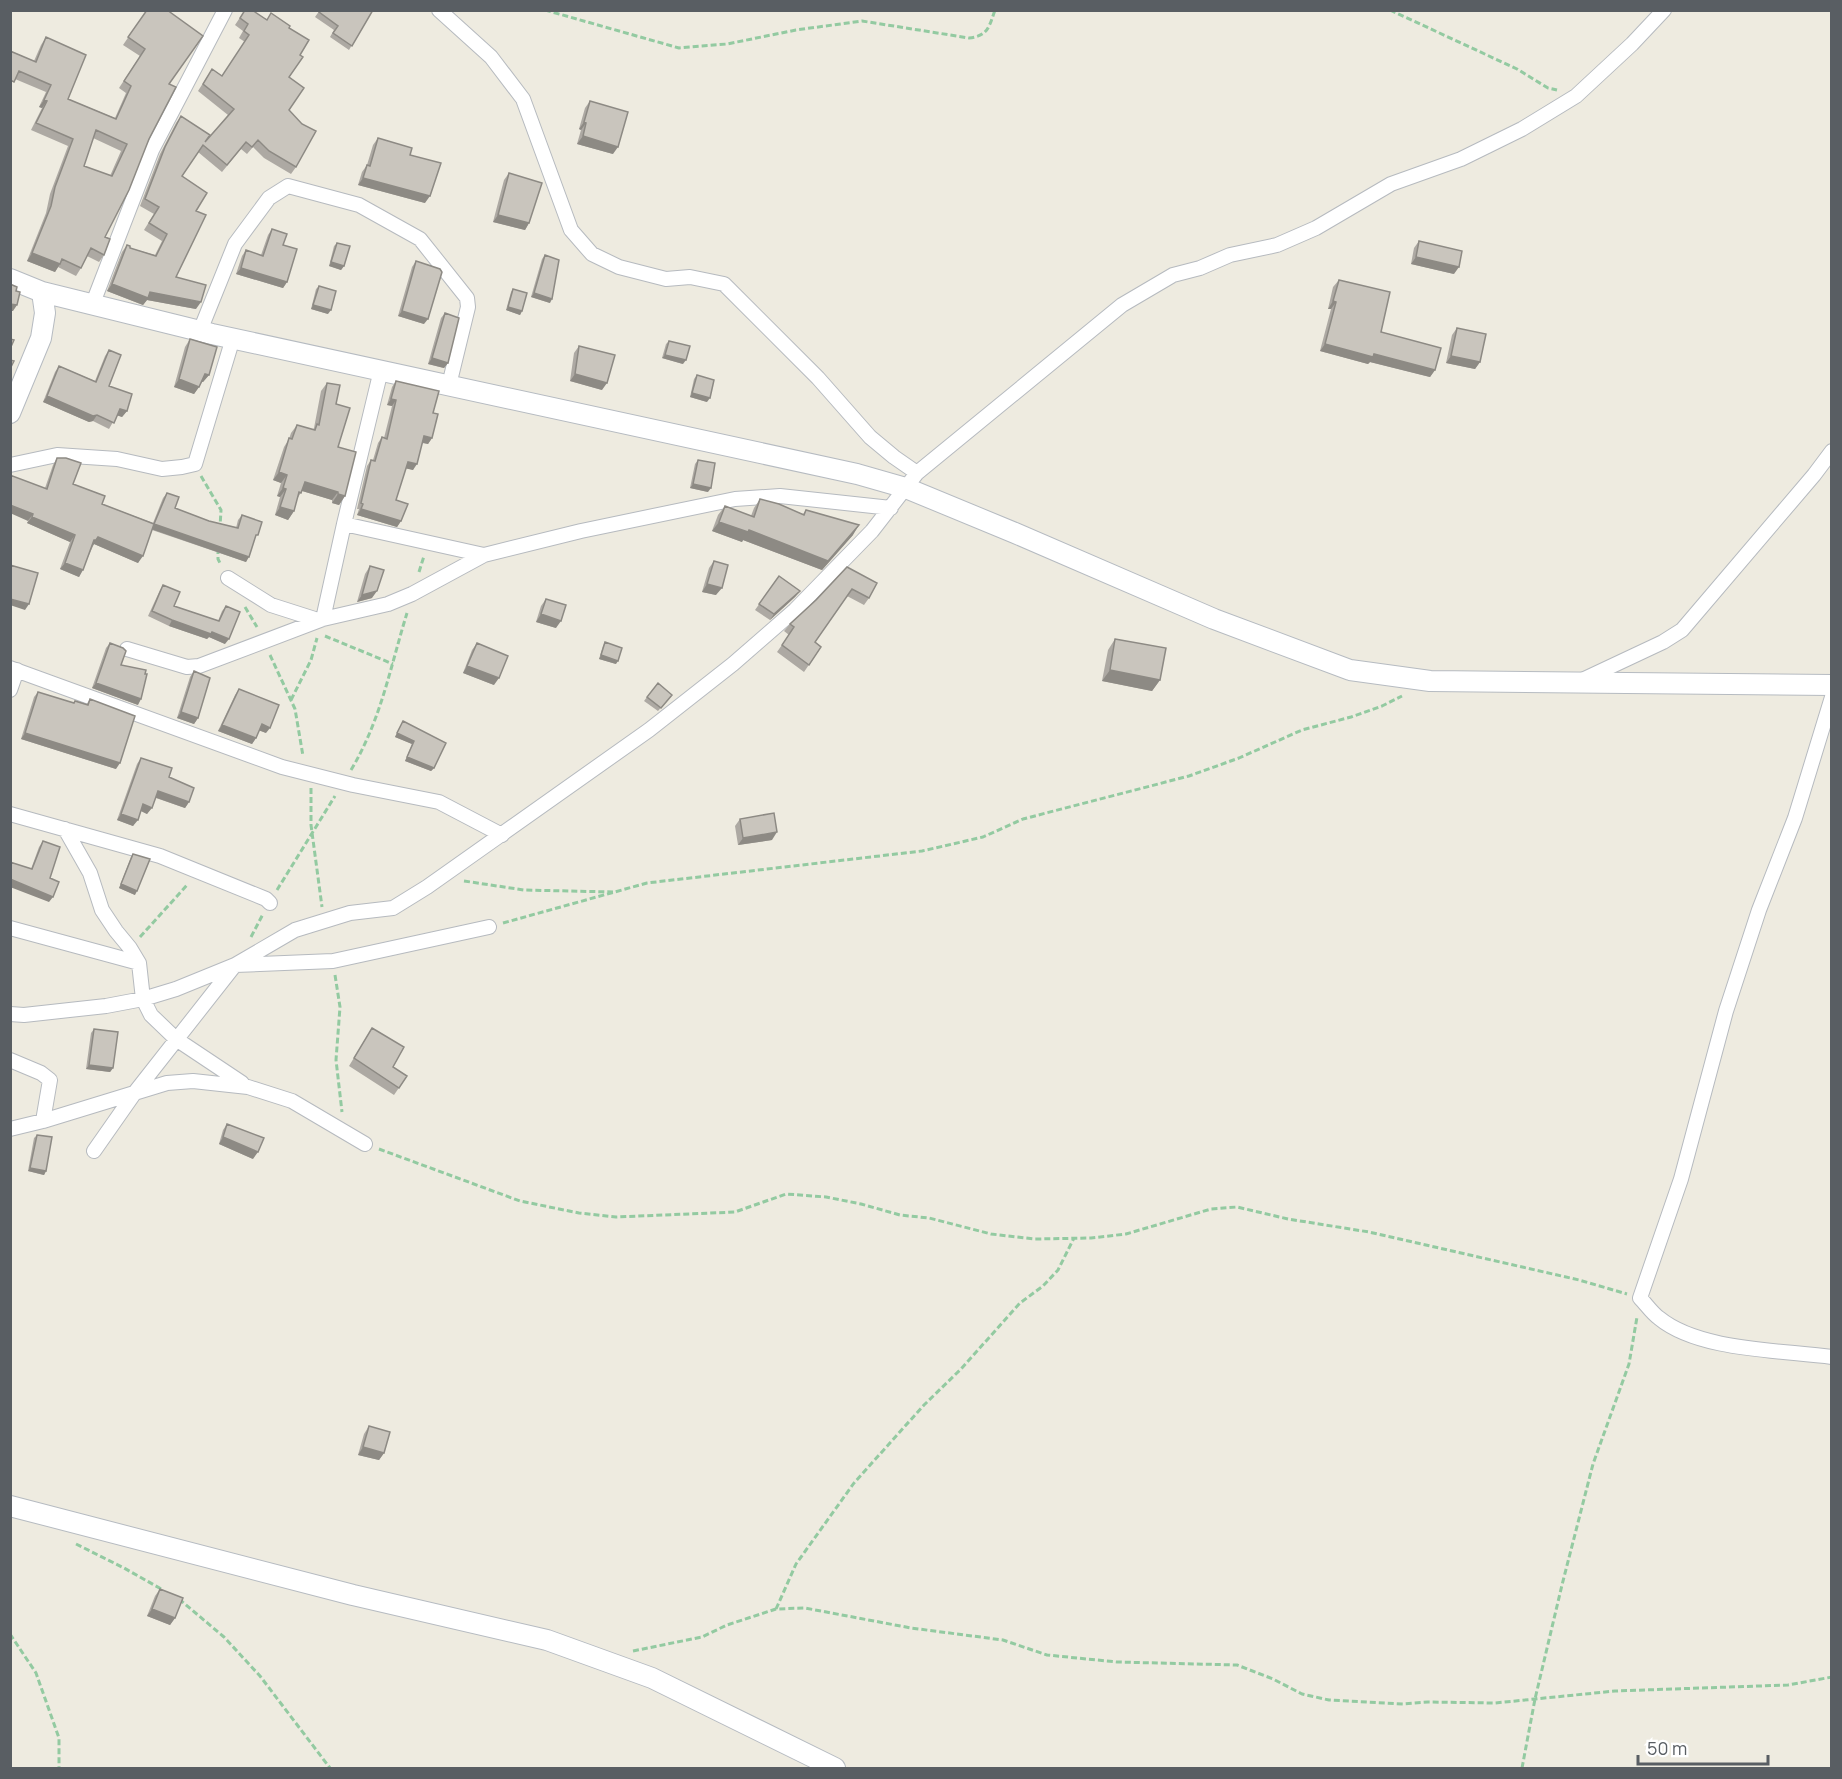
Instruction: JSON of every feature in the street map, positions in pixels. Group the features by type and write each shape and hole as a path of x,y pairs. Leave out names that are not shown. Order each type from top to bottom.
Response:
{"street":[{"path":"93,303 152,150 225,10"},
{"path":"439,10 491,57 523,99 571,230 592,254 619,267 666,279 690,277 724,284 818,378 870,437 894,457 912,480"},
{"path":"10,1014 24,1015 106,1006 143,999 176,989 236,965 295,930 350,913 393,908 427,887 649,730 734,664 795,610 891,508 912,480 1122,305 1173,275 1200,268 1230,255 1277,244 1316,228 1391,184 1461,159 1522,129 1576,96 1632,44 1664,10"},
{"path":"200,331 235,244 269,198 288,186 359,205 420,239 466,298 468,307 449,385"},
{"path":"10,279 42,292 200,331 857,474 912,480 1015,533 1214,619 1350,670 1430,681 1832,685"},
{"path":"10,413 41,338 45,313 42,292"},
{"path":"10,465 57,455 117,459 162,469 182,468 195,464 233,338"},
{"path":"321,619 381,370"},
{"path":"1575,683 1663,642 1682,630 1832,451"},
{"path":"127,649 187,667 199,666 321,619 388,604 412,594 484,555 581,531 735,499 780,496 891,508"},
{"path":"344,524 484,555"},
{"path":"228,578 271,605 321,619"},
{"path":"10,690 14,669 282,767 344,783 439,802 501,835"},
{"path":"1832,697 1825,712 1794,818 1759,910 1730,1000 1681,1179 1640,1298 1659,1318 1686,1334 1728,1345 1832,1357"},
{"path":"10,814 160,856 266,899 270,903"},
{"path":"65,829 90,873 102,910 139,963 143,999 151,1015 176,1039 248,1087"},
{"path":"94,1151 136,1091 236,965 333,961 489,927"},
{"path":"10,928 139,963"},
{"path":"10,1060 41,1073 50,1080 43,1121"},
{"path":"10,1129 43,1121 136,1091 167,1083 193,1081 248,1087 292,1101 365,1144"},
{"path":"10,1506 353,1595 547,1640 652,1678 835,1768"}],"path":[{"path":"545,10 679,48 727,44 796,30 862,21 969,39 980,37 987,30 995,10"},
{"path":"1389,10 1517,69 1548,88 1576,96"},
{"path":"195,464 221,510 219,536"},
{"path":"236,965 270,903 364,749 382,703 428,542"},
{"path":"218,548 218,560 228,578"},
{"path":"244,605 264,641 295,709 303,756 310,774 311,825 324,921"},
{"path":"291,700 311,660 319,633 393,664"},
{"path":"489,927 647,884 922,851 983,837 1023,819 1189,776 1239,758 1302,730 1382,706 1430,681"},
{"path":"130,948 200,872"},
{"path":"427,887 464,880 524,890 617,892"},
{"path":"333,961 340,1007 336,1060 342,1110 348,1134"},
{"path":"365,1144 520,1202 579,1213 646,1217 735,1212 786,1194 825,1197 900,1215 929,1218 992,1234 1035,1239 1126,1234 1211,1209 1236,1207 1288,1219 1380,1234 1579,1280 1640,1298 1629,1364 1593,1464 1534,1699 1522,1768"},
{"path":"776,1609 796,1564 854,1483 1020,1304 1043,1286 1058,1270 1074,1238"},
{"path":"74,1543 164,1591"},
{"path":"174,1596 224,1637 260,1676 330,1768"},
{"path":"633,1651 702,1636 776,1609 805,1608 911,1628 1002,1640 1047,1655 1117,1662 1237,1665 1273,1679 1302,1694 1329,1700 1403,1704 1495,1702 1615,1691 1788,1684 1832,1677"},
{"path":"10,1634 36,1673 59,1738 59,1768"}],"building":[{"path":"147,10 167,10 203,36 169,84 176,87 149,139 129,190 105,237 110,239 104,255 91,248 81,268 62,259 60,264 32,253 51,206 55,187 73,139 36,123 47,101 44,100 51,85 19,71 14,82 10,80 10,51 36,62 46,37 86,55 68,99 116,119 131,86 124,81 145,49 128,37","holes":["96,130 127,144 112,176 84,166"]},
{"path":"245,10 252,10 267,20 271,13 290,26 289,28 309,40 300,55 303,57 289,77 304,88 289,110 302,124 316,131 296,167 269,151 258,140 252,147 246,142 227,165 203,145 182,176 207,193 196,211 206,215 176,277 206,285 201,302 150,292 148,298 112,284 127,245 156,256 167,234 149,223 159,207 145,199 165,147 181,116 210,135 205,142 234,109 203,84 212,69 222,76 249,35 244,31 248,24 240,18"},
{"path":"320,10 373,10 352,46 333,33 338,26 319,12"},
{"path":"590,101 628,112 618,147 583,136"},
{"path":"378,138 412,148 410,155 441,163 430,196 363,178 367,165 370,166"},
{"path":"509,173 542,183 529,223 498,215"},
{"path":"272,229 287,234 283,245 297,249 287,282 241,268 246,250 263,256"},
{"path":"1419,241 1462,251 1459,267 1416,257"},
{"path":"337,243 350,246 344,266 331,262"},
{"path":"545,255 559,260 552,299 534,293"},
{"path":"416,261 440,269 442,272 428,319 402,311"},
{"path":"1339,280 1390,292 1381,332 1441,348 1435,370 1325,344"},
{"path":"10,284 17,287 16,291 20,292 17,305 10,304"},
{"path":"319,286 336,291 331,310 313,305"},
{"path":"513,289 527,293 522,311 508,307"},
{"path":"445,313 459,318 448,363 432,358"},
{"path":"1457,328 1486,334 1480,362 1451,356"},
{"path":"190,339 217,347 209,375 205,374 199,387 179,379"},
{"path":"669,341 690,346 686,360 665,355"},
{"path":"579,346 615,355 607,383 575,374"},
{"path":"109,350 121,355 109,386 132,394 127,411 120,409 114,423 47,396 59,366 96,382"},
{"path":"697,375 714,380 710,398 692,393"},
{"path":"396,381 439,391 433,413 438,414 432,438 424,436 417,464 408,462 396,500 408,504 401,521 361,509 371,460 375,461 382,437 387,439 396,400 391,399"},
{"path":"327,383 340,385 336,404 350,408 338,447 356,452 345,496 305,482 301,493 299,492 294,511 280,507 286,489 283,488 287,475 279,472 289,438 292,439 297,425 315,430 317,424 319,425"},
{"path":"57,458 66,458 81,463 73,484 105,496 102,504 154,524 143,556 98,537 94,540 83,570 65,563 75,535 10,505 10,475 47,489"},
{"path":"698,460 715,463 711,488 693,484"},
{"path":"167,493 179,497 175,508 209,521 238,528 242,515 262,522 249,557 154,524"},
{"path":"760,499 804,515 806,510 859,525 828,561 749,530 748,532 719,522 725,506 754,517"},
{"path":"714,561 728,565 722,588 707,584"},
{"path":"10,565 38,573 29,604 10,599"},
{"path":"370,566 384,570 377,591 362,595"},
{"path":"847,567 877,583 869,598 852,589 815,642 821,647 809,665 782,645 794,627 790,624"},
{"path":"779,576 800,591 774,614 759,604"},
{"path":"163,585 180,592 174,606 219,621 226,606 240,612 229,639 152,611"},
{"path":"546,599 566,605 561,621 541,614"},
{"path":"1115,639 1166,648 1160,680 1110,670"},
{"path":"605,642 622,648 618,661 601,655"},
{"path":"110,643 126,651 121,665 146,670 141,699 96,683"},
{"path":"477,643 508,656 499,678 467,666"},
{"path":"194,671 210,678 198,718 181,712"},
{"path":"658,683 672,695 661,708 647,697"},
{"path":"239,689 279,705 270,728 262,724 256,738 222,725"},
{"path":"38,692 88,705 90,699 135,716 120,763 25,733"},
{"path":"403,721 446,743 434,768 407,757 414,741 397,733"},
{"path":"141,758 172,768 169,777 194,788 189,802 158,791 152,808 143,804 138,820 121,814"},
{"path":"774,813 777,832 743,838 740,819"},
{"path":"43,841 60,847 50,878 59,882 53,897 10,879 10,862 32,869"},
{"path":"133,854 150,859 137,891 121,884"},
{"path":"372,1028 404,1047 393,1067 407,1076 399,1088 354,1058"},
{"path":"94,1029 118,1032 113,1068 89,1065"},
{"path":"227,1124 264,1138 258,1152 223,1137"},
{"path":"37,1135 52,1137 46,1171 30,1168"},
{"path":"369,1426 390,1432 384,1453 363,1447"},
{"path":"160,1589 183,1598 175,1618 152,1609"}]}
